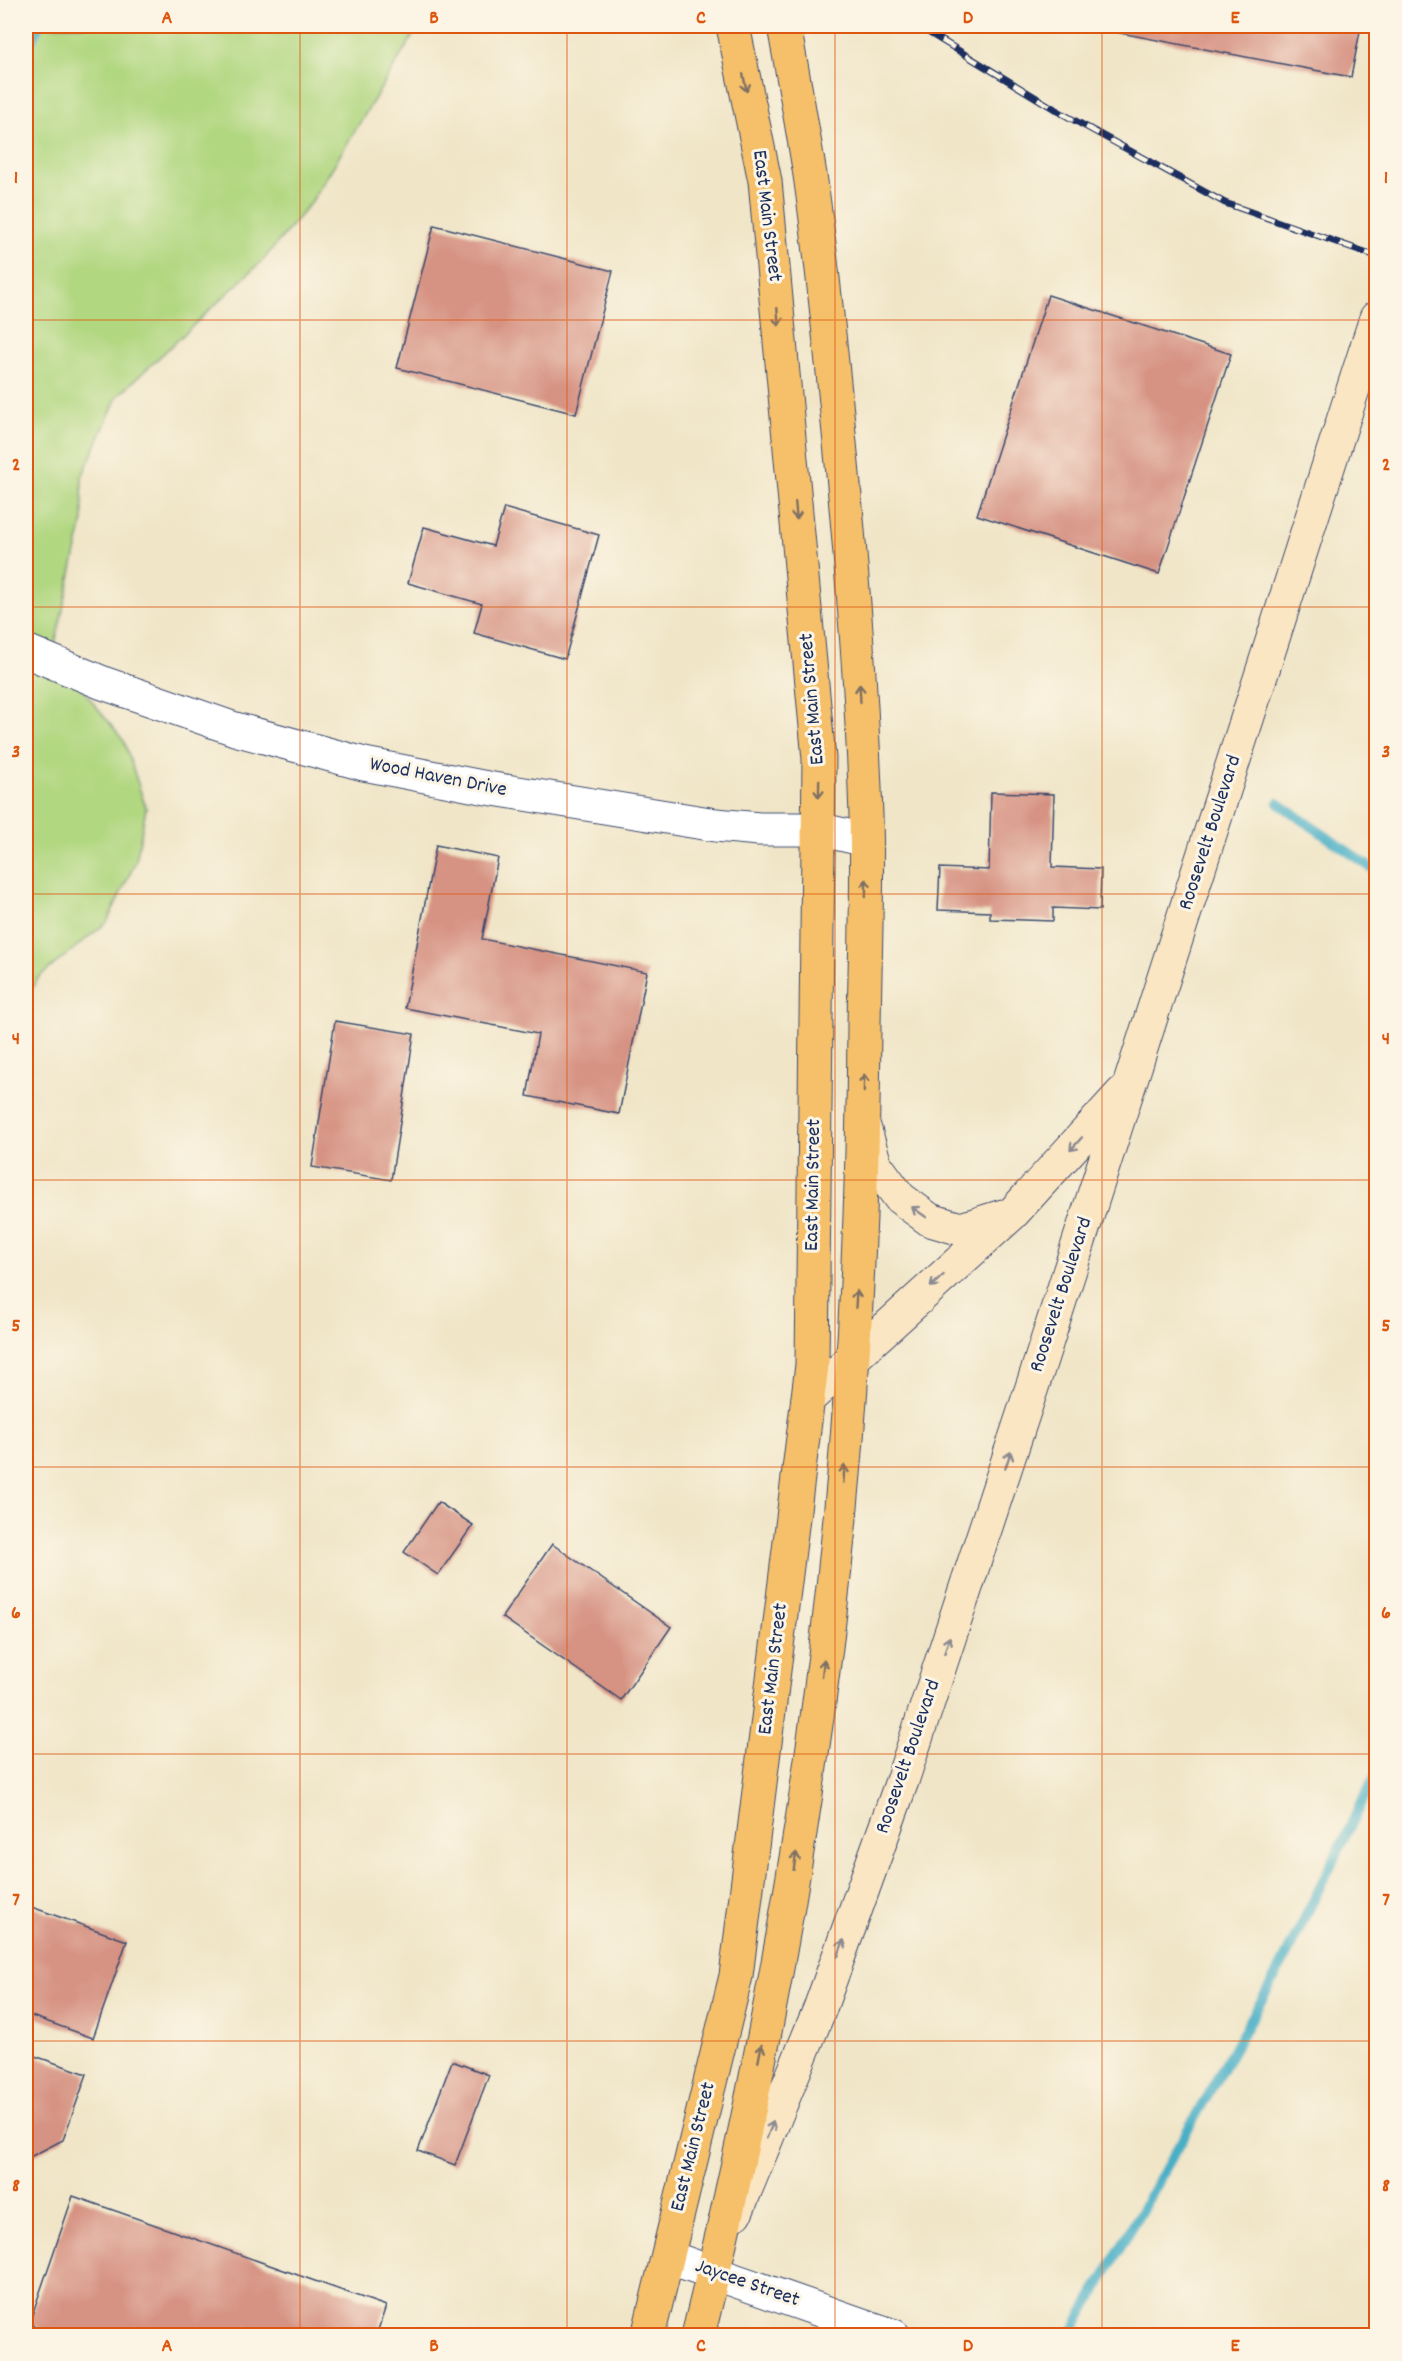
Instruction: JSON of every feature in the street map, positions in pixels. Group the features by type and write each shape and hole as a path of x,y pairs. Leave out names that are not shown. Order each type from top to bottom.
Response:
{"main road":[{"name":"East Main Street","path":"648,2336 736,1976 812,1365 819,759 765,181 732,26"},
{"name":"East Main Street","path":"698,2336 754,2088 784,1928 818,1713 840,1517 852,1357 864,1125 866,840 855,606 829,325 810,176 784,26"}],"street":[{"name":"Roosevelt Boulevard","path":"715,2267 819,2011 902,1781 1377,318"},
{"name":"Wood Haven Drive","path":"26,651 103,682 235,729 364,764 487,788 716,825 759,829 819,829 866,840"},
{"path":"808,1399 1013,1213 1129,1085"},
{"path":"864,1125 875,1164 900,1198 930,1220 961,1229 1013,1213"},
{"name":"Jaycee Street","path":"668,2257 715,2267 894,2336"}],"green space":[{"path":"26,26 419,26 312,201 264,259 117,397 82,477 83,521 53,653 124,741 146,808 136,861 107,922 39,977 26,999"}],"building":[{"path":"1116,26 1361,26 1351,77 1115,32"},
{"path":"434,225 613,271 576,414 397,368"},
{"path":"1048,295 1231,354 1159,574 977,515"},
{"path":"504,508 599,535 565,659 474,633 482,604 408,583 424,527 493,546"},
{"path":"991,792 1054,794 1052,867 1101,869 1100,910 1053,908 1053,921 990,919 990,912 938,910 940,868 989,870"},
{"path":"436,845 498,858 482,939 647,972 619,1114 527,1096 538,1034 405,1008"},
{"path":"335,1021 414,1034 391,1180 312,1167"},
{"path":"438,1502 473,1525 438,1575 404,1552"},
{"path":"552,1544 671,1627 621,1700 502,1617"},
{"path":"26,1905 127,1941 93,2038 26,2014"},
{"path":"26,2053 87,2074 63,2140 26,2159"},
{"path":"452,2061 489,2075 455,2165 418,2151"},
{"path":"73,2196 386,2306 376,2336 61,2336 29,2324"}],"waterway":[{"path":"26,51 39,26"},
{"path":"1278,803 1376,871"},
{"path":"1070,2336 1280,1968 1376,1774"}],"railway":[{"path":"918,26 1063,114 1225,203 1376,256"}]}
